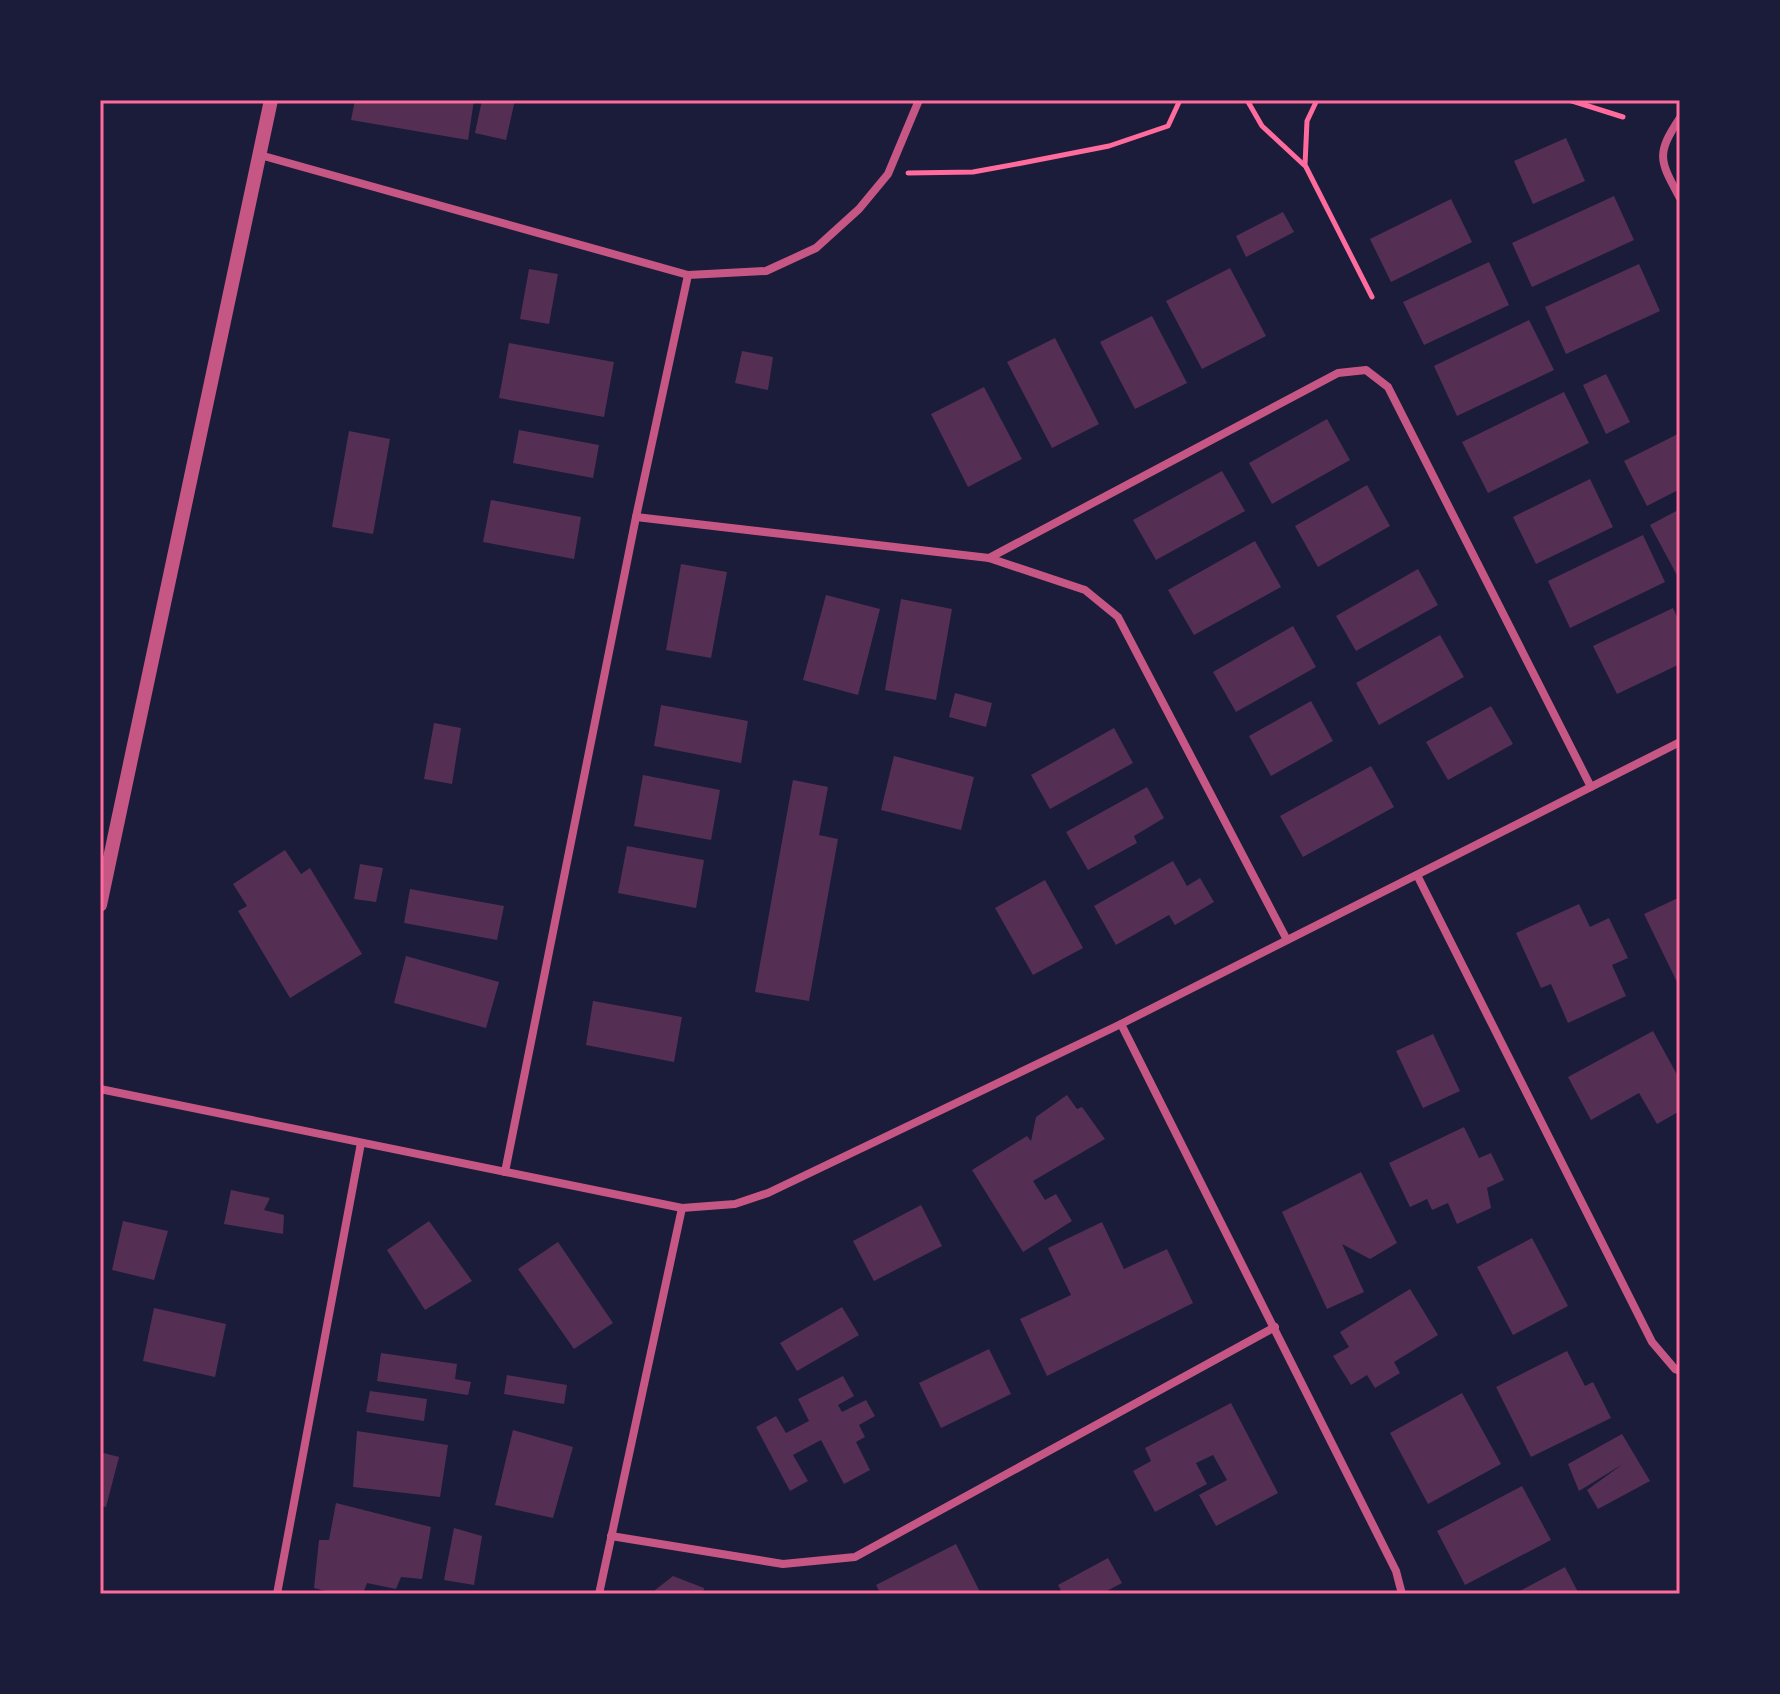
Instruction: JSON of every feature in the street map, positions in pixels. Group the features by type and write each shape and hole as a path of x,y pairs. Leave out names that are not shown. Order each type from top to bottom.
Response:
{"street":[{"path":"100,905 271,100"},
{"path":"260,155 688,275 766,271 816,248 859,209 888,174 919,100"},
{"path":"1680,118 1665,141 1664,167 1680,198"},
{"path":"505,1172 636,517 688,275"},
{"path":"989,558 1338,373 1366,370 1388,387 1591,787"},
{"path":"636,517 989,558 1085,590 1118,617 1287,940"},
{"path":"100,1089 682,1208 735,1204 768,1193 1121,1024 1418,877 1680,742"},
{"path":"1418,877 1652,1342 1680,1371"},
{"path":"1121,1024 1396,1571 1402,1594"},
{"path":"277,1594 361,1143"},
{"path":"599,1594 682,1208"},
{"path":"611,1536 783,1564 855,1557 1275,1327"}],"path":[{"path":"888,174 973,172 1109,146 1168,126 1180,100"},
{"path":"1247,100 1262,126 1305,165 1372,297"},
{"path":"1305,165 1307,121 1317,100"},
{"path":"1569,100 1623,117"}],"building":[{"path":"355,100 474,100 468,140 351,120"},
{"path":"482,100 515,100 506,140 475,133"},
{"path":"1566,138 1585,181 1533,204 1514,161"},
{"path":"1614,196 1634,240 1532,287 1512,243"},
{"path":"1451,199 1472,242 1391,282 1370,239"},
{"path":"1283,212 1294,232 1246,257 1236,236"},
{"path":"1489,262 1509,305 1424,345 1403,302"},
{"path":"1639,264 1660,311 1566,354 1545,307"},
{"path":"1230,268 1266,336 1202,369 1166,301"},
{"path":"529,269 558,274 549,324 520,319"},
{"path":"1152,316 1187,383 1135,409 1100,342"},
{"path":"1529,320 1554,370 1457,416 1434,366"},
{"path":"1055,338 1099,424 1052,448 1007,362"},
{"path":"509,343 614,362 604,417 499,398"},
{"path":"742,351 773,357 768,390 735,383"},
{"path":"1606,374 1630,422 1606,434 1583,385"},
{"path":"984,387 1022,459 968,487 931,414"},
{"path":"1564,392 1589,443 1488,493 1462,442"},
{"path":"1327,419 1350,460 1272,504 1249,463"},
{"path":"519,430 599,445 593,478 513,463"},
{"path":"349,431 390,439 373,534 332,527"},
{"path":"1680,433 1680,489 1647,506 1624,461"},
{"path":"1222,471 1245,511 1156,560 1133,520"},
{"path":"1590,479 1613,527 1536,564 1513,517"},
{"path":"1367,485 1390,526 1318,567 1295,526"},
{"path":"491,500 581,517 574,559 483,542"},
{"path":"1680,509 1680,581 1650,525"},
{"path":"1643,535 1665,582 1570,628 1548,581"},
{"path":"1255,541 1281,587 1194,635 1168,590"},
{"path":"681,564 727,572 711,658 666,650"},
{"path":"1418,569 1438,605 1356,651 1336,616"},
{"path":"826,595 880,609 858,695 803,680"},
{"path":"901,599 952,609 936,700 885,690"},
{"path":"1673,608 1680,623 1680,664 1617,694 1593,646"},
{"path":"1293,626 1316,667 1236,712 1213,672"},
{"path":"1440,635 1464,677 1379,725 1356,683"},
{"path":"955,693 992,703 986,727 949,717"},
{"path":"1311,701 1333,741 1271,776 1249,736"},
{"path":"661,705 748,721 741,763 654,746"},
{"path":"1491,706 1513,744 1448,780 1426,742"},
{"path":"434,723 461,728 452,784 424,779"},
{"path":"1114,728 1133,763 1050,809 1031,775"},
{"path":"894,756 974,777 961,830 881,810"},
{"path":"1371,766 1394,807 1303,857 1280,816"},
{"path":"643,775 720,790 711,840 634,826"},
{"path":"793,780 828,787 819,835 838,839 809,1001 755,992"},
{"path":"1147,787 1164,818 1134,836 1137,843 1088,870 1066,832"},
{"path":"627,846 704,860 696,908 618,893"},
{"path":"285,850 301,874 310,868 362,954 290,998 238,911 247,906 233,884"},
{"path":"1173,861 1187,886 1200,878 1214,902 1175,925 1169,915 1116,945 1094,906"},
{"path":"360,864 383,868 376,902 354,899"},
{"path":"1045,880 1083,948 1033,975 995,908"},
{"path":"410,889 504,906 497,940 404,923"},
{"path":"1680,897 1680,980 1677,982 1644,914"},
{"path":"1579,904 1590,927 1609,918 1628,958 1612,965 1626,996 1568,1023 1551,984 1541,988 1516,933"},
{"path":"406,956 499,982 486,1028 394,1003"},
{"path":"593,1001 682,1017 674,1062 586,1045"},
{"path":"1653,1031 1680,1080 1680,1111 1657,1124 1639,1093 1591,1120 1568,1077"},
{"path":"1433,1034 1460,1091 1423,1108 1396,1051"},
{"path":"1067,1095 1077,1109 1082,1107 1105,1139 1033,1181 1045,1200 1056,1194 1072,1221 1023,1252 972,1170 1027,1136 1031,1141 1036,1117"},
{"path":"1464,1127 1479,1158 1491,1153 1504,1180 1487,1188 1491,1208 1457,1224 1448,1203 1432,1210 1427,1199 1410,1207 1389,1163"},
{"path":"1361,1172 1397,1243 1370,1259 1342,1244 1364,1292 1327,1309 1282,1212"},
{"path":"231,1190 270,1198 264,1210 284,1215 283,1234 224,1224"},
{"path":"921,1205 942,1246 874,1281 853,1241"},
{"path":"123,1221 168,1231 154,1280 112,1270"},
{"path":"429,1221 472,1281 425,1310 387,1250"},
{"path":"1102,1222 1124,1269 1167,1249 1193,1303 1047,1376 1020,1319 1071,1295 1048,1248"},
{"path":"1532,1238 1568,1306 1513,1335 1477,1267"},
{"path":"558,1242 613,1323 574,1349 518,1269"},
{"path":"1410,1289 1438,1335 1394,1362 1400,1373 1375,1388 1367,1375 1351,1385 1333,1356 1349,1347 1340,1332"},
{"path":"842,1307 859,1335 797,1371 780,1343"},
{"path":"154,1308 226,1324 215,1377 143,1361"},
{"path":"989,1349 1011,1394 941,1428 919,1383"},
{"path":"1567,1351 1585,1386 1593,1382 1611,1418 1531,1457 1496,1387"},
{"path":"381,1353 457,1364 455,1379 471,1382 468,1395 377,1381"},
{"path":"507,1375 567,1385 564,1404 504,1394"},
{"path":"843,1376 854,1396 838,1405 842,1412 866,1400 875,1416 859,1425 865,1437 856,1442 870,1470 844,1484 821,1440 793,1455 808,1481 790,1491 756,1427 776,1416 786,1433 809,1421 798,1399"},
{"path":"370,1391 427,1399 424,1421 366,1412"},
{"path":"1462,1393 1501,1464 1428,1504 1390,1433"},
{"path":"1231,1403 1278,1493 1216,1526 1199,1495 1227,1480 1213,1455 1196,1463 1207,1484 1155,1512 1133,1471 1151,1461 1145,1448"},
{"path":"513,1430 573,1447 553,1518 495,1505"},
{"path":"357,1431 448,1445 440,1497 353,1487"},
{"path":"1622,1434 1650,1481 1598,1509 1587,1490 1623,1464 1579,1491 1568,1464"},
{"path":"100,1452 119,1457 106,1507 100,1506"},
{"path":"1522,1486 1551,1540 1465,1585 1437,1531"},
{"path":"336,1503 431,1527 422,1579 401,1577 396,1589 367,1583 363,1594 338,1594 314,1588 319,1540 329,1540"},
{"path":"454,1528 482,1536 474,1585 444,1580"},
{"path":"956,1544 981,1594 881,1594 876,1585"},
{"path":"1108,1558 1122,1583 1101,1594 1063,1594 1058,1585"},
{"path":"1565,1567 1579,1594 1514,1594"},
{"path":"673,1576 704,1588 703,1594 650,1594"}]}
